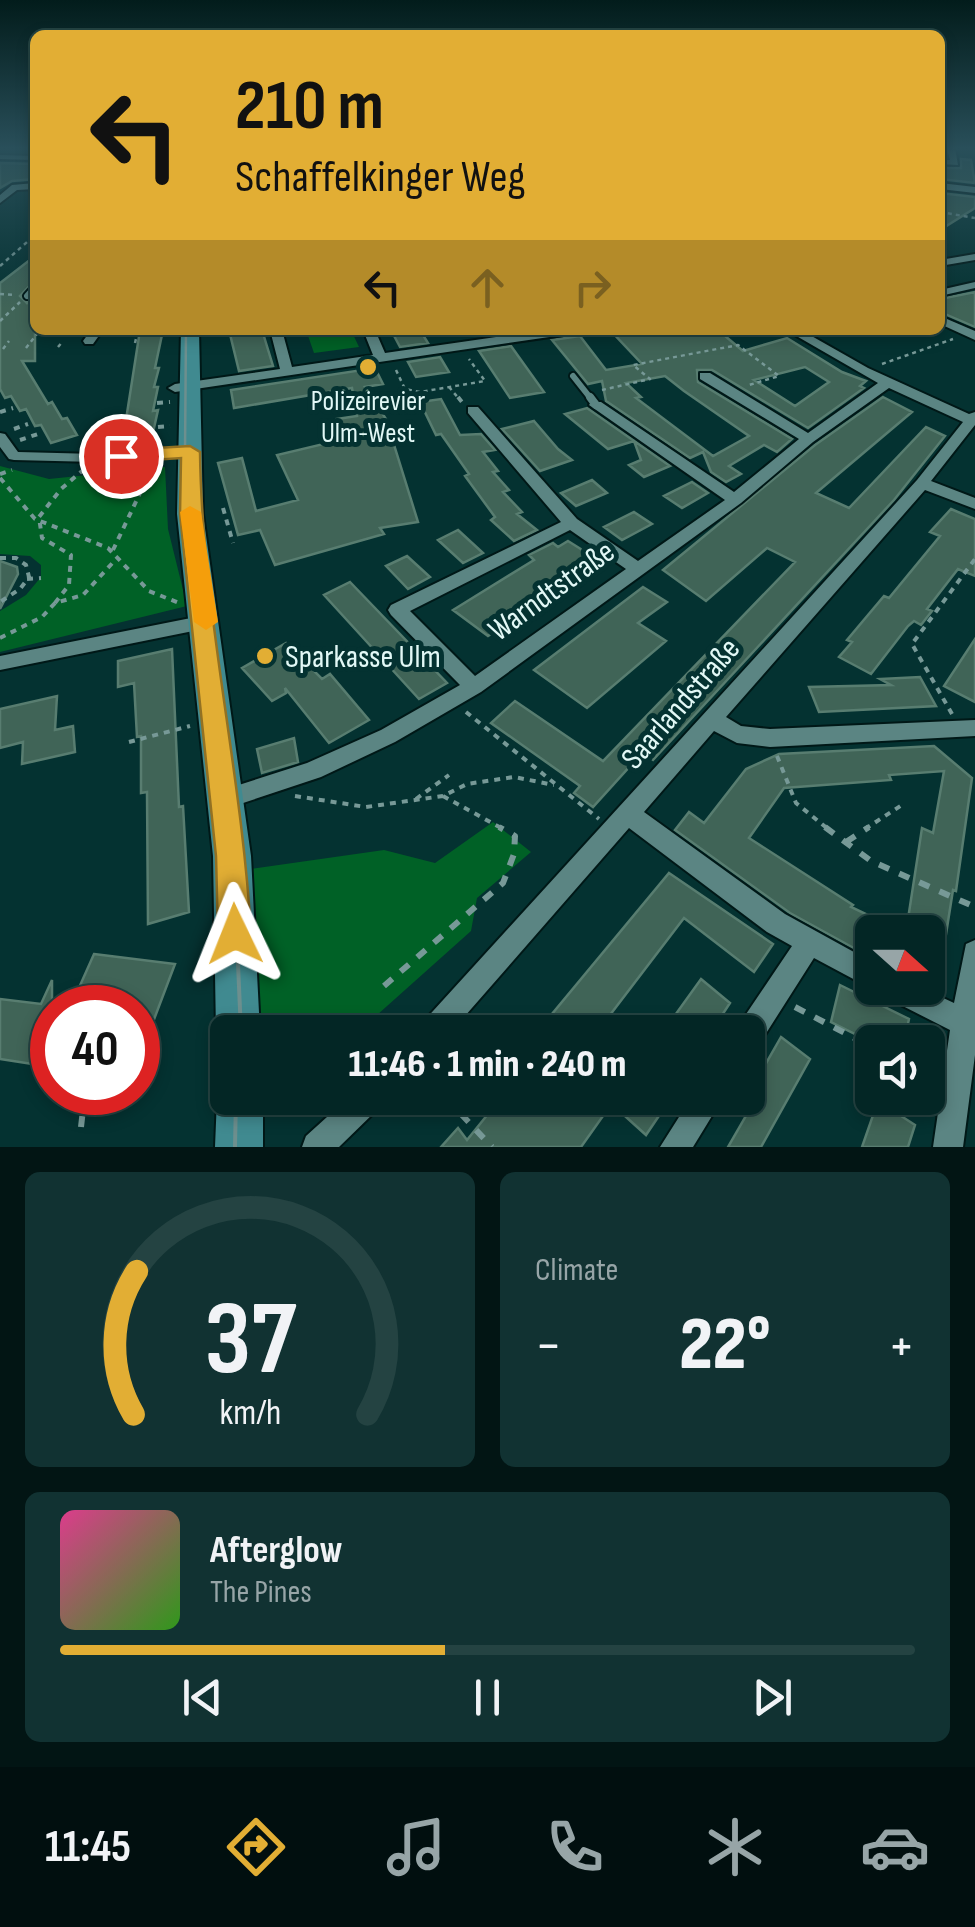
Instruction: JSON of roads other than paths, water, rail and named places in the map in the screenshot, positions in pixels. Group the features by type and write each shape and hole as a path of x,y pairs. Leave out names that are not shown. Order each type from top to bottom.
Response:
{"street":[{"path":"945,262 975,257"},
{"path":"945,291 975,284"},
{"path":"945,322 971,335"},
{"path":"177,335 174,395 232,856 237,1015"},
{"path":"183,453 167,426 189,335"},
{"path":"277,335 287,372"},
{"path":"372,335 385,358"},
{"path":"174,395 287,372 538,335"},
{"path":"801,335 863,371 973,418"},
{"path":"705,376 808,439"},
{"name":"Warndtstraße","path":"224,799 270,786 388,736 474,686 734,500 808,439 888,383"},
{"path":"596,405 734,500"},
{"path":"473,410 571,523 636,568"},
{"name":"Saarlandstraße","path":"448,1015 922,483 973,418"},
{"path":"0,437 14,456 96,458 183,453"},
{"path":"922,483 975,504"},
{"path":"474,686 397,610 571,523"},
{"path":"0,663 204,611"},
{"path":"711,720 737,734 770,738 967,727"},
{"path":"623,823 808,944 855,968"},
{"path":"761,1015 808,944"},
{"path":"948,1147 970,1026 975,953"},
{"path":"928,1005 970,1026"},
{"path":"239,1147 240,1115"},
{"path":"317,1147 351,1115"},
{"path":"676,1147 697,1115"}],"lane":[{"path":"27,296 30,293"},
{"path":"573,376 596,405"}],"tram line":[{"path":"186,335 185,452 232,829"},
{"path":"232,827 240,1015"},
{"path":"235,1147 236,1115"}],"place":[{"name":"Polizeirevier Ulm-West","path":"368,367"},
{"name":"Sparkasse Ulm","path":"265,656"}]}
